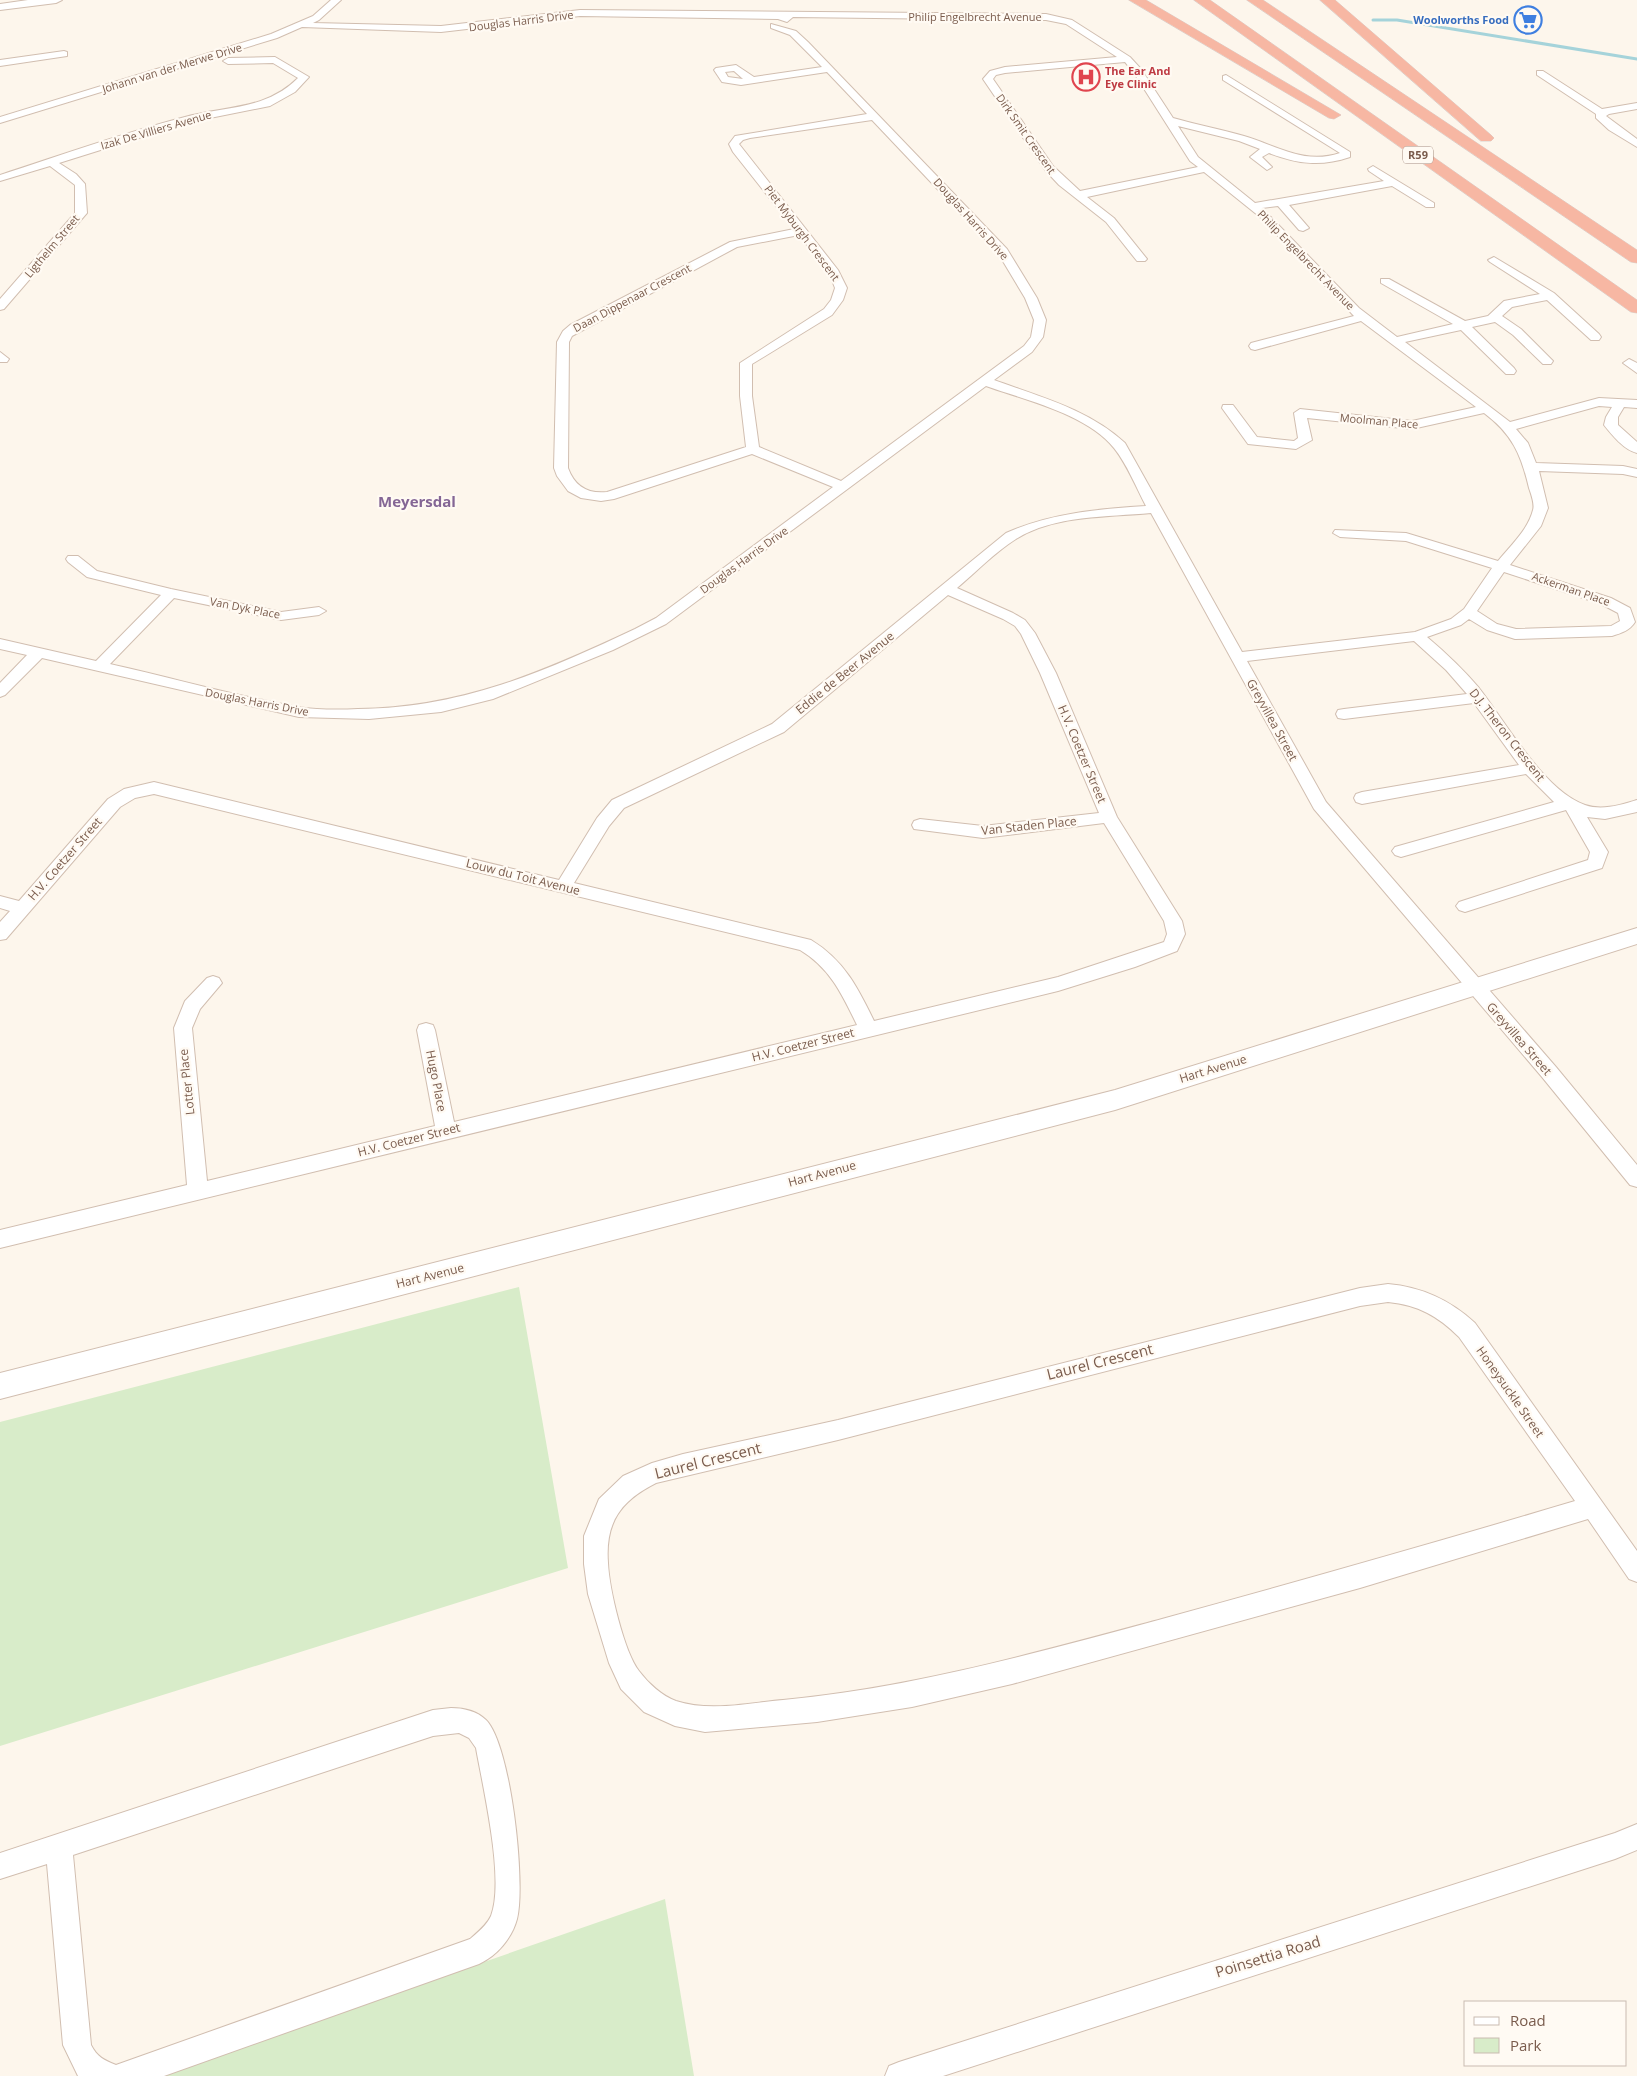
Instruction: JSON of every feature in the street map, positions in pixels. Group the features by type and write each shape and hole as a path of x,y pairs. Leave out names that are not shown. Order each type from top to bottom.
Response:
{"highway":[{"path":"1136,0 1346,123"},
{"name":"R59","path":"1201,0 1637,308"},
{"path":"1254,0 1637,258"},
{"path":"1327,0 1519,165 1637,248"},
{"path":"1363,133 1466,195 1508,217"}],"street":[{"path":"0,1 7,0"},
{"path":"0,7 56,0"},
{"name":"Johann van der Merwe Drive","path":"0,120 213,56 303,25 316,18 336,0"},
{"name":"Douglas Harris Drive","path":"0,644 286,709 319,714 417,709 474,700 544,674 647,629 672,614 986,382 1034,342 1040,327 1036,308 1003,251 789,26 770,20 740,16 580,13 441,29 303,25"},
{"path":"770,20 812,16"},
{"path":"789,26 812,16"},
{"name":"Philip Engelbrecht Avenue","path":"812,16 1054,18 1076,26 1127,59 1138,71 1186,149 1205,169 1257,208 1341,299 1486,409 1508,427 1521,443 1531,468 1541,508 1534,526 1501,566 1469,612 1456,622 1417,636 1238,657"},
{"path":"0,63 64,54"},
{"name":"Izak De Villiers Avenue","path":"0,178 188,118 270,102 296,87 304,77 294,69 276,61 238,63 213,56"},
{"name":"Dirk Smit Crescent","path":"1079,195 1049,168 990,83 989,77 993,73 1005,70 1127,59"},
{"path":"750,80 830,69"},
{"path":"1540,73 1602,113 1637,106"},
{"path":"1167,117 1307,162 1346,154 1226,78"},
{"path":"1602,113 1601,118 1637,144"},
{"name":"Piet Myburgh Crescent","path":"753,449 746,396 745,370 747,362 828,312 841,294 838,277 738,152 735,142 749,135 875,116"},
{"path":"1267,167 1255,157 1268,149"},
{"name":"Ligthelm Street","path":"0,306 81,213 80,184 72,176 51,162"},
{"path":"1079,195 1205,169"},
{"path":"1373,169 1430,205"},
{"path":"1257,208 1394,182"},
{"path":"1369,186 1380,194"},
{"path":"1079,195 1114,224 1141,259"},
{"path":"1284,204 1303,228"},
{"name":"Daan Dippenaar Crescent","path":"753,449 609,496 595,497 577,492 565,480 561,468 563,342 567,334 574,328 730,246 802,231"},
{"path":"1494,260 1550,296 1595,337"},
{"path":"1385,282 1463,325 1510,371"},
{"path":"1395,341 1495,316 1512,302 1550,296"},
{"path":"1495,316 1517,332 1547,361"},
{"path":"1255,346 1364,317"},
{"name":"Greyvillea Street","path":"986,382 1082,418 1106,432 1120,446 1308,786 1334,824 1541,1075 1556,1084 1637,1179"},
{"path":"1508,427 1599,402 1637,404"},
{"path":"1620,403 1612,417 1611,425 1616,432 1637,449"},
{"name":"Moolman Place","path":"1228,408 1251,440 1259,443 1296,445 1303,443 1306,438 1300,413 1412,425 1486,409"},
{"path":"753,449 844,487"},
{"path":"1531,468 1623,470 1637,473"},
{"name":"Eddie de Beer Avenue","path":"564,886 603,822 618,804 778,728 1004,540 1027,528 1055,520 1155,509"},
{"name":"Ackerman Place","path":"1340,533 1412,538 1616,604 1625,611 1628,622 1621,628 1612,631 1514,634 1492,627 1469,612"},
{"name":"Van Dyk Place","path":"73,559 92,574 172,593 281,616 319,611"},
{"name":"H.V. Coetzer Street","path":"0,1239 1058,984 1146,957 1171,946 1176,934 1169,913 1140,870 1109,817 1048,673 1025,628 1008,616 947,589"},
{"path":"99,667 172,593"},
{"name":"D.J. Theron Crescent","path":"1417,636 1450,665 1549,789 1570,805 1597,814 1609,814 1637,806"},
{"path":"0,692 38,653"},
{"path":"1344,714 1478,698"},
{"path":"1362,798 1531,768"},
{"name":"Louw du Toit Avenue","path":"136,791 154,788 165,790 805,945 824,955 838,970 868,1029"},
{"name":"H.V. Coetzer Street","path":"0,934 114,803 136,791"},
{"path":"1401,851 1570,805 1598,852 1596,864 1465,906"},
{"name":"Van Staden Place","path":"920,825 983,832 1109,817"},
{"path":"0,902 23,908"},
{"name":"Hart Avenue","path":"0,1386 1115,1100 1637,936"},
{"name":"Lotter Place","path":"198,1191 182,1028 192,1006 212,983"},
{"name":"Hugo Place","path":"426,1030 446,1131"},
{"name":"Laurel Crescent","path":"1360,1576 963,1685 817,1709 705,1719 675,1713 653,1703 630,1680 618,1654 600,1594 596,1564 596,1536 607,1507 631,1484 652,1474 683,1465 838,1430 1360,1297 1388,1293 1411,1295"},
{"name":"Honeysuckle Street","path":"1411,1295 1448,1312 1467,1330 1637,1571"},
{"path":"1360,1576 1592,1508"},
{"path":"0,1866 432,1723 452,1719 470,1723 482,1731 488,1746 508,1869 507,1901 503,1920 494,1936 479,1950 124,2076"},
{"name":"Poinsettia Road","path":"898,2076 1605,1849 1637,1837"},
{"path":"59,1848 77,2045 82,2060 91,2070 108,2076"}],"green space":[{"path":"519,1287 568,1568 0,1746 0,1422"},
{"path":"665,1899 694,2076 156,2076"}],"waterway":[{"path":"1373,20 1397,20 1637,59"}],"place":[{"name":"Woolworths Food","path":"1528,20"},
{"name":"The Ear And Eye Clinic","path":"1086,77"}],"district":[{"name":"Meyersdal","path":"417,502"}]}
